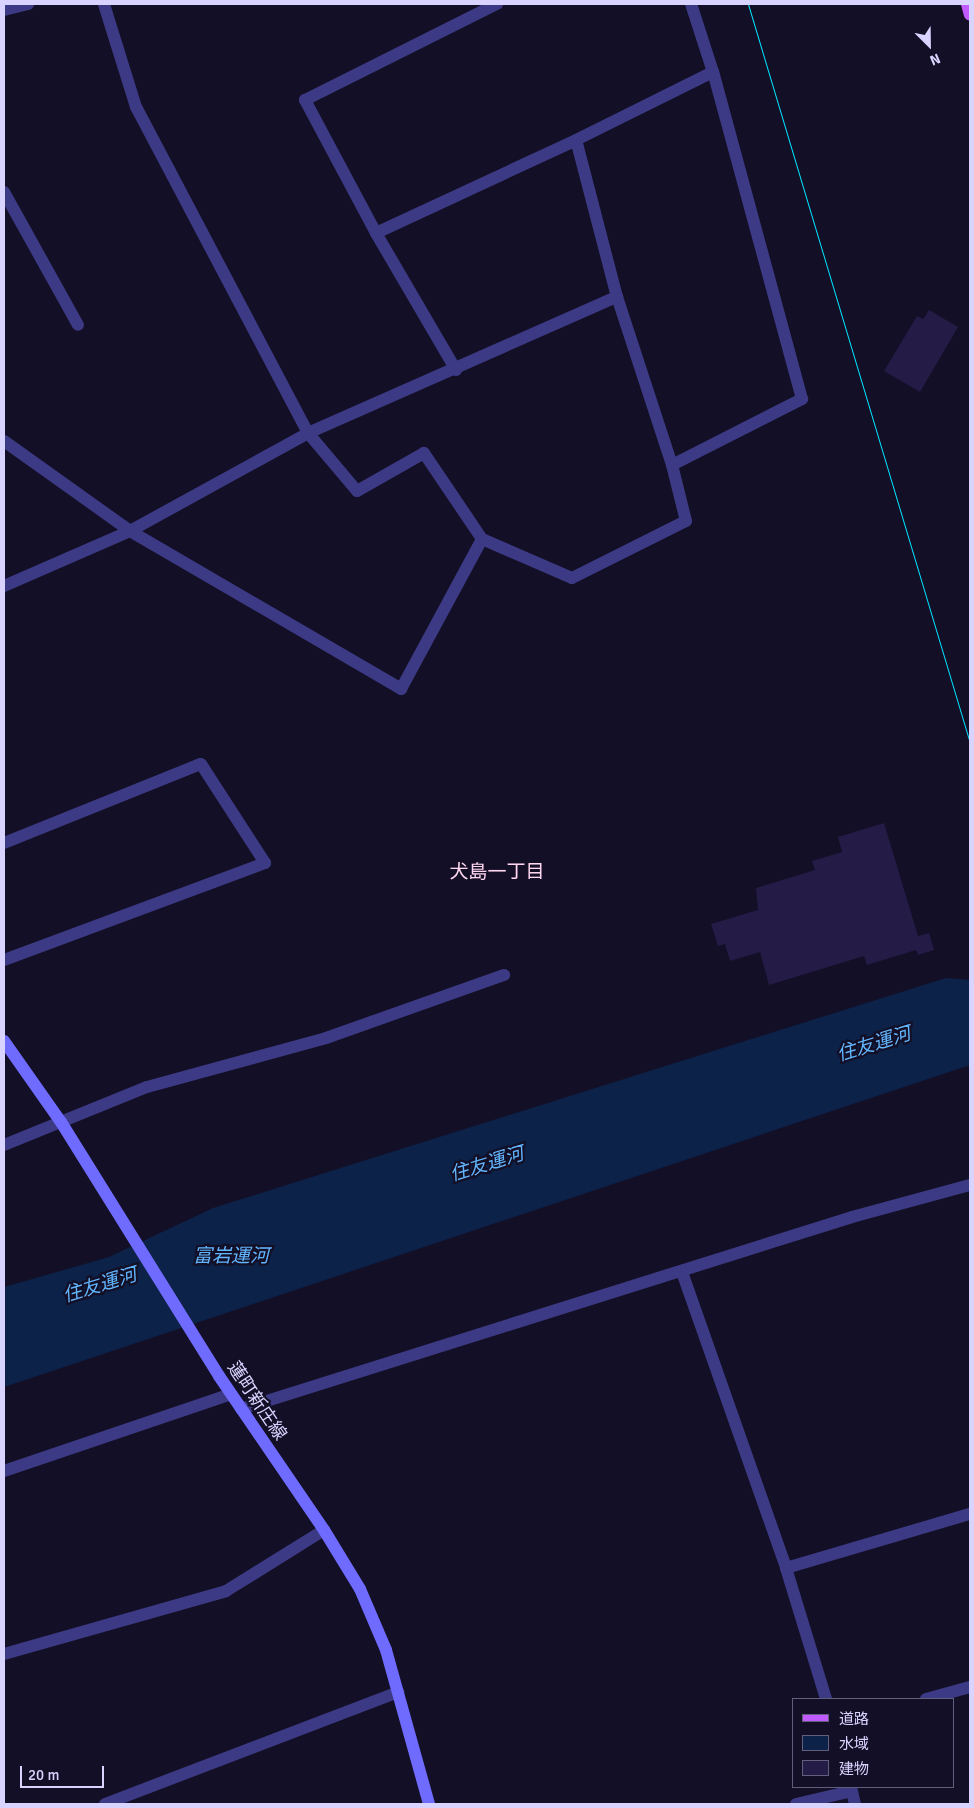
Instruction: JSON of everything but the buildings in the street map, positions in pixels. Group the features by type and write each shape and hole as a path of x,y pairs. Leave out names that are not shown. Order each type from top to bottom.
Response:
{"main road":[{"path":"967,4 970,15"},
{"name":"蓮町新庄線","path":"4,1041 61,1122 219,1376 324,1530 360,1589 386,1650 429,1804"}],"street":[{"path":"4,10 28,4"},
{"path":"104,4 136,108 308,433 357,491 424,453 482,539 572,578 686,521 672,465 617,297 576,140"},
{"path":"456,370 376,233 304,100 497,4"},
{"path":"672,465 802,399 713,72 691,4"},
{"path":"376,233 576,140 713,72"},
{"path":"4,192 78,325"},
{"path":"4,586 130,531 308,433 456,370 617,297"},
{"path":"4,441 130,531 401,689 482,539"},
{"path":"4,843 200,764 265,862 4,960"},
{"path":"4,1146 147,1087 326,1038 504,975"},
{"path":"241,1409 682,1272 852,1217 970,1185"},
{"path":"682,1272 786,1568 826,1698"},
{"path":"4,1471 231,1394"},
{"path":"786,1568 970,1514"},
{"path":"4,1654 226,1591 324,1530"},
{"path":"930,1698 970,1687"},
{"path":"105,1804 398,1692"},
{"path":"796,1804 851,1789 856,1804"}],"water":[{"name":"富岩運河","path":"946,978 970,980 970,1065 4,1387 4,1287 109,1257 213,1208"}],"tram line":[{"path":"748,4 970,743"}],"district":[{"name":"犬島一丁目","path":"497,873"}],"water label":[{"name":"住友運河","path":"874,1045"},
{"name":"住友運河","path":"487,1165"},
{"name":"住友運河","path":"100,1286"}]}
